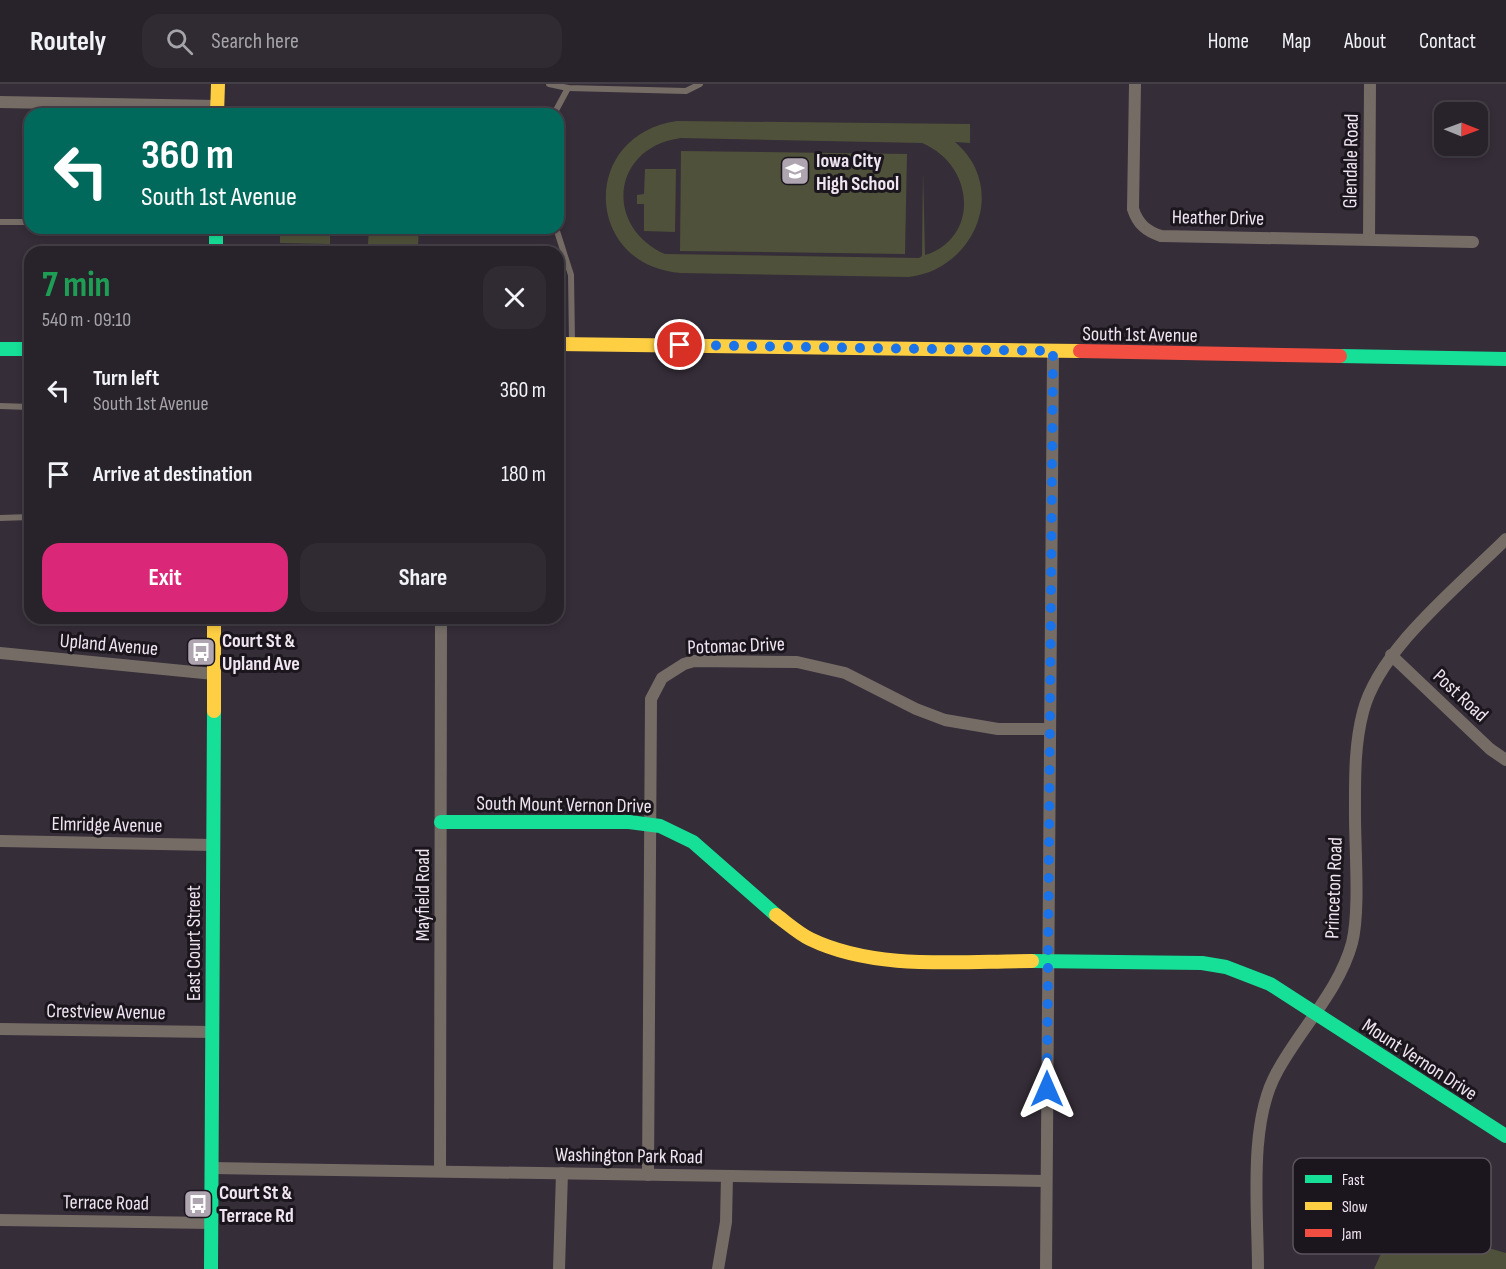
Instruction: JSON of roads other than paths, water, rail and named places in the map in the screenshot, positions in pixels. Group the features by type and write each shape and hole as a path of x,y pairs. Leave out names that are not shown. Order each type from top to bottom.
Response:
{"street":[{"path":"217,108 218,84"},
{"name":"Heather Drive","path":"1135,84 1133,209 1142,226 1151,233 1161,236 1369,238"},
{"name":"Glendale Road","path":"1369,238 1370,84"},
{"path":"0,102 163,108"},
{"path":"1369,238 1473,242"},
{"name":"South 1st Avenue","path":"565,344 1506,359"},
{"path":"0,349 24,349"},
{"path":"1046,1269 1053,351"},
{"name":"Princeton Road","path":"1258,1269 1259,1135 1262,1112 1276,1072 1341,973 1353,939 1358,734 1372,687 1391,656 1506,539"},
{"name":"East Court Street","path":"212,1269 214,624"},
{"name":"Mayfield Road","path":"440,1171 441,624"},
{"name":"Upland Avenue","path":"0,653 214,674"},
{"name":"Post Road","path":"1391,656 1490,749 1506,760"},
{"name":"Potomac Drive","path":"648,1175 651,699 662,678 684,664 694,661 783,661 818,665 845,673 916,709 945,720 998,729 1050,729"},
{"name":"South Mount Vernon Drive","path":"441,822 650,823 676,832 693,843 784,923 835,949 891,960 1202,963 1226,967 1270,984 1315,1013"},
{"name":"Elmridge Avenue","path":"0,841 213,845"},
{"name":"Mount Vernon Drive","path":"1315,1013 1506,1136"},
{"name":"Crestview Avenue","path":"0,1029 213,1032"},
{"name":"Washington Park Road","path":"212,1168 1046,1181"},
{"path":"559,1269 562,1173"},
{"path":"718,1269 726,1222 727,1176"},
{"name":"Terrace Road","path":"0,1220 212,1223"}],"lane":[{"path":"549,84 568,88 686,91 700,84"},
{"path":"557,108 568,88"},
{"path":"0,222 24,222"},
{"path":"564,254 571,276 565,344"},
{"path":"0,406 24,407"},
{"path":"0,519 24,517"}],"place":[{"name":"Iowa City High School","path":"795,171"},
{"name":"Court St & Upland Ave","path":"201,652"},
{"name":"Court St & Terrace Rd","path":"198,1204"}]}
